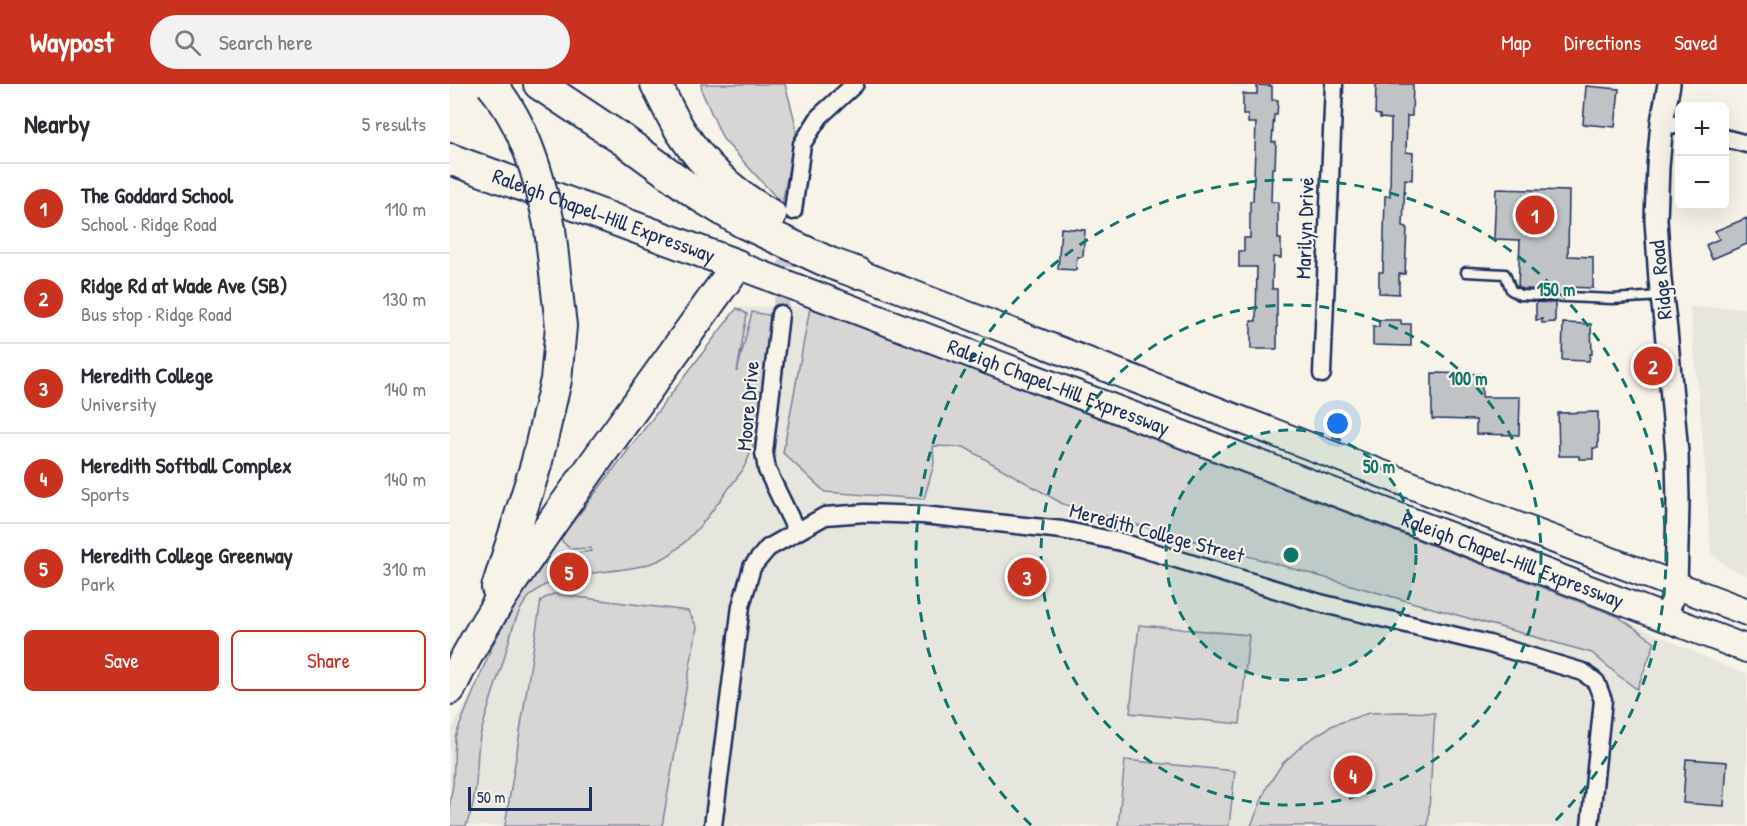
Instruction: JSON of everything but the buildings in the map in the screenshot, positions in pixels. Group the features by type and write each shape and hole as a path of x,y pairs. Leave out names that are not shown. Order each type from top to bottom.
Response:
{"highway":[{"path":"486,622 536,465 556,380 561,326 550,229 544,199 518,126 491,84"},
{"path":"656,84 682,134 717,176 737,194 804,234 858,273"},
{"name":"Raleigh Chapel–Hill Expressway","path":"544,87 623,140 701,197 742,222 830,263 858,273"},
{"name":"Raleigh Chapel–Hill Expressway","path":"450,159 737,265"},
{"path":"450,688 486,622 598,457 737,265"}],"main road":[{"name":"Raleigh Chapel–Hill Expressway","path":"737,265 1747,649"},
{"name":"Raleigh Chapel–Hill Expressway","path":"858,273 1747,612"}],"street":[{"path":"793,211 802,144 820,116 855,84"},
{"name":"Marilyn Drive","path":"1322,374 1334,84"},
{"name":"Ridge Road","path":"1666,619 1676,586 1677,453 1656,220 1658,167 1671,124 1669,84"},
{"path":"1729,139 1747,144"},
{"name":"Moore Drive","path":"780,314 764,452 767,470 797,532"},
{"name":"Meredith College Street","path":"713,826 741,606 752,567 768,548 825,516 865,513 923,515 1062,530 1121,542 1320,603 1489,644 1583,672 1596,682 1603,700 1590,826"}],"lane":[{"path":"1466,272 1505,274 1511,290 1520,295 1613,299 1662,296"}],"shaded area":[{"path":"701,84 785,84 796,125 796,136 793,169 789,168 782,204 723,139 702,92"},
{"path":"794,306 810,308 1617,616 1722,665 1747,674 1747,826 450,826 450,732 560,539 737,308"},
{"path":"1690,307 1747,308 1747,575 1727,567 1711,553"},
{"path":"737,308 747,314 737,372 752,312 773,316 760,420 753,447 742,471 695,532 662,559 647,565 558,580 543,586 525,602 513,626 480,736 471,812 466,826 450,826 455,737 493,644 517,599 544,564 564,555 591,551 591,548 570,549 560,539"},
{"path":"810,308 1617,616 1655,642 1637,689 1592,653 1063,504 964,447 933,446 934,464 924,499 825,492 783,453"},
{"path":"553,594 688,611 697,627 662,826 505,826 541,600"},
{"path":"1139,625 1249,635 1240,724 1130,713"},
{"path":"1369,713 1435,713 1428,826 1251,826 1267,787 1282,764 1306,742 1333,725"},
{"path":"1125,760 1235,771 1229,826 1118,826"}],"tunnel":[{"path":"780,314 793,211"}],"place":[{"name":"The Goddard School","path":"1535,215"},
{"name":"Ridge Rd at Wade Ave (SB)","path":"1653,366"},
{"name":"Meredith College Greenway","path":"569,572"},
{"name":"Meredith College","path":"1027,577"},
{"name":"Meredith Softball Complex","path":"1353,775"}]}
